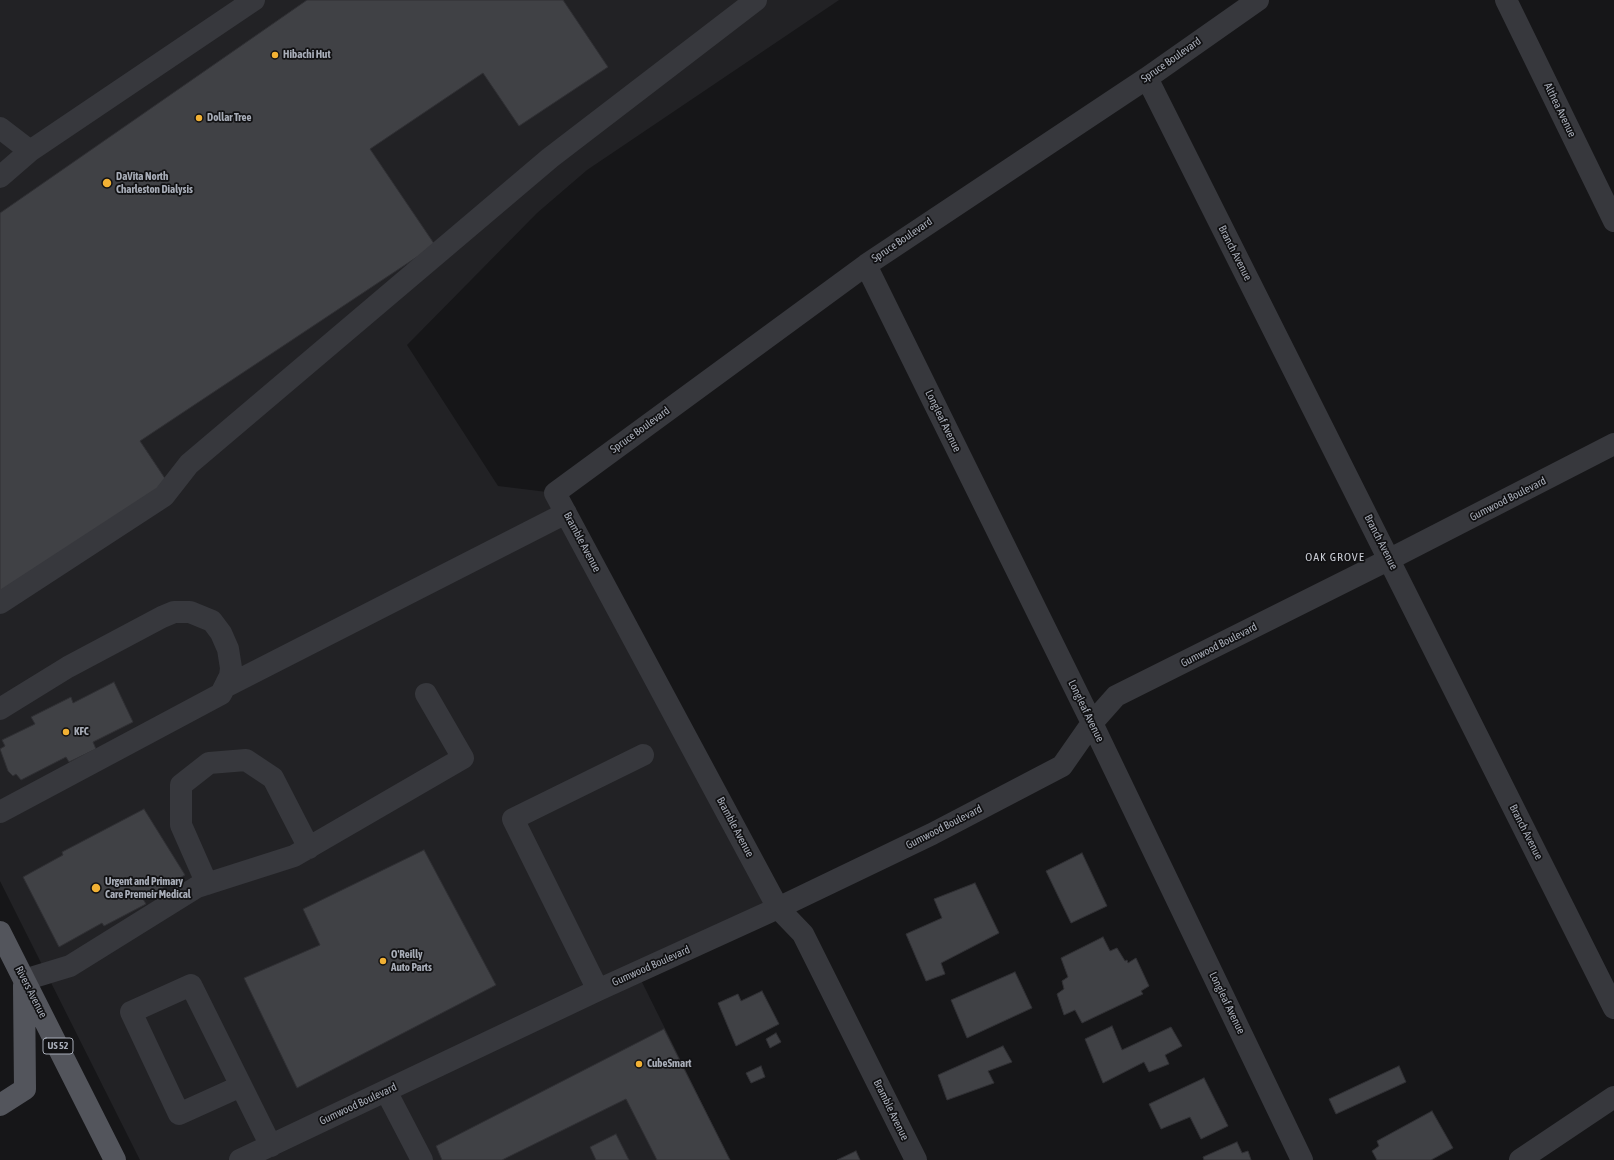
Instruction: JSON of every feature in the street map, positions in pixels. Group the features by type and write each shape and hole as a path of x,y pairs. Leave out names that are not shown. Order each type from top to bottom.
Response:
{"main road":[{"name":"Rivers Avenue","path":"0,932 115,1160"},
{"path":"0,1105 25,1089 24,980"}],"street":[{"path":"0,177 30,151 254,0"},
{"path":"0,603 164,496 189,464 550,158 756,0"},
{"name":"Spruce Boulevard","path":"555,493 866,265 1147,78 1258,0"},
{"name":"Althea Avenue","path":"1506,0 1614,221"},
{"name":"Branch Avenue","path":"1147,78 1390,559 1614,1008"},
{"path":"0,128 30,151"},
{"path":"0,160 30,151"},
{"name":"Longleaf Avenue","path":"866,265 1092,723 1302,1160"},
{"name":"Gumwood Boulevard","path":"240,1160 598,990 778,908 932,834 1062,766 1092,723 1116,696 1390,559 1614,444"},
{"name":"Bramble Avenue","path":"555,493 778,908 804,934 916,1160"},
{"path":"0,812 223,691 566,513"},
{"path":"0,709 68,667 162,616 174,612 190,612 200,614 212,621 222,633 228,649 231,668 223,691"},
{"path":"24,980 70,966 197,887 294,856 463,758 426,694"},
{"path":"598,990 513,819 643,755"},
{"path":"207,884 181,825 181,785 209,763 246,760 273,778 309,848"},
{"path":"240,1086 179,1114 131,1012 192,985 240,1086 271,1146"},
{"path":"386,1091 422,1160"},
{"path":"1520,1160 1614,1097"}],"shaded area":[{"path":"0,0 839,0 587,170 537,213 407,345 498,486 555,493 778,908 637,972 730,1160 140,1160 0,881"}],"building":[{"path":"307,0 563,0 608,67 519,126 483,73 370,149 435,245 140,441 170,486 0,596 0,213"},
{"name":"KFC","path":"114,682 133,722 93,742 96,749 69,762 66,757 21,780 16,774 13,776 8,771 0,749 5,746 2,740 35,724 31,717 71,697 73,703"},
{"name":"Urgent and Primary Care Premeir Medical","path":"144,809 185,875 143,899 146,904 104,926 102,923 59,947 23,877 63,855 62,852"},
{"name":"O'Reilly Auto Parts","path":"424,850 496,985 297,1088 244,978 320,945 303,909"},
{"path":"1082,853 1107,906 1071,923 1046,871"},
{"path":"975,883 999,933 941,963 945,974 926,981 906,934 942,918 934,899"},
{"path":"1103,937 1110,951 1117,948 1125,961 1127,960 1128,963 1136,958 1149,986 1141,991 1143,994 1082,1023 1075,1010 1064,1015 1057,994 1064,989 1062,981 1068,977 1061,958"},
{"path":"1015,972 1032,1008 967,1038 951,1000"},
{"path":"762,991 779,1024 736,1046 718,1003 738,994 741,1001"},
{"path":"1112,1026 1122,1050 1171,1027 1182,1046 1165,1055 1169,1064 1149,1072 1144,1062 1103,1083 1085,1039"},
{"name":"CubeSmart","path":"664,1029 730,1160 657,1160 626,1099 502,1160 442,1160 436,1146"},
{"path":"776,1033 781,1042 770,1048 766,1039"},
{"path":"1003,1046 1012,1062 988,1071 994,1083 947,1100 938,1075"},
{"path":"761,1066 765,1077 751,1083 746,1073"},
{"path":"1399,1066 1406,1082 1336,1114 1329,1099"},
{"path":"1204,1078 1228,1126 1201,1139 1190,1117 1161,1129 1149,1104"},
{"path":"1432,1111 1453,1148 1431,1160 1377,1160 1372,1151 1379,1146 1377,1141"},
{"path":"616,1134 629,1160 596,1160 590,1147"},
{"path":"1237,1142 1242,1153 1248,1151 1251,1160 1204,1160 1203,1157"},
{"path":"856,1151 860,1160 837,1160"}],"place":[{"name":"Hibachi Hut","path":"275,55"},
{"name":"Dollar Tree","path":"199,118"},
{"name":"DaVita North Charleston Dialysis","path":"107,183"},
{"name":"KFC","path":"66,732"},
{"name":"Urgent and Primary Care Premeir Medical","path":"96,888"},
{"name":"O'Reilly Auto Parts","path":"383,961"},
{"name":"CubeSmart","path":"639,1064"}],"district":[{"name":"OAK GROVE","path":"1335,557"}]}
